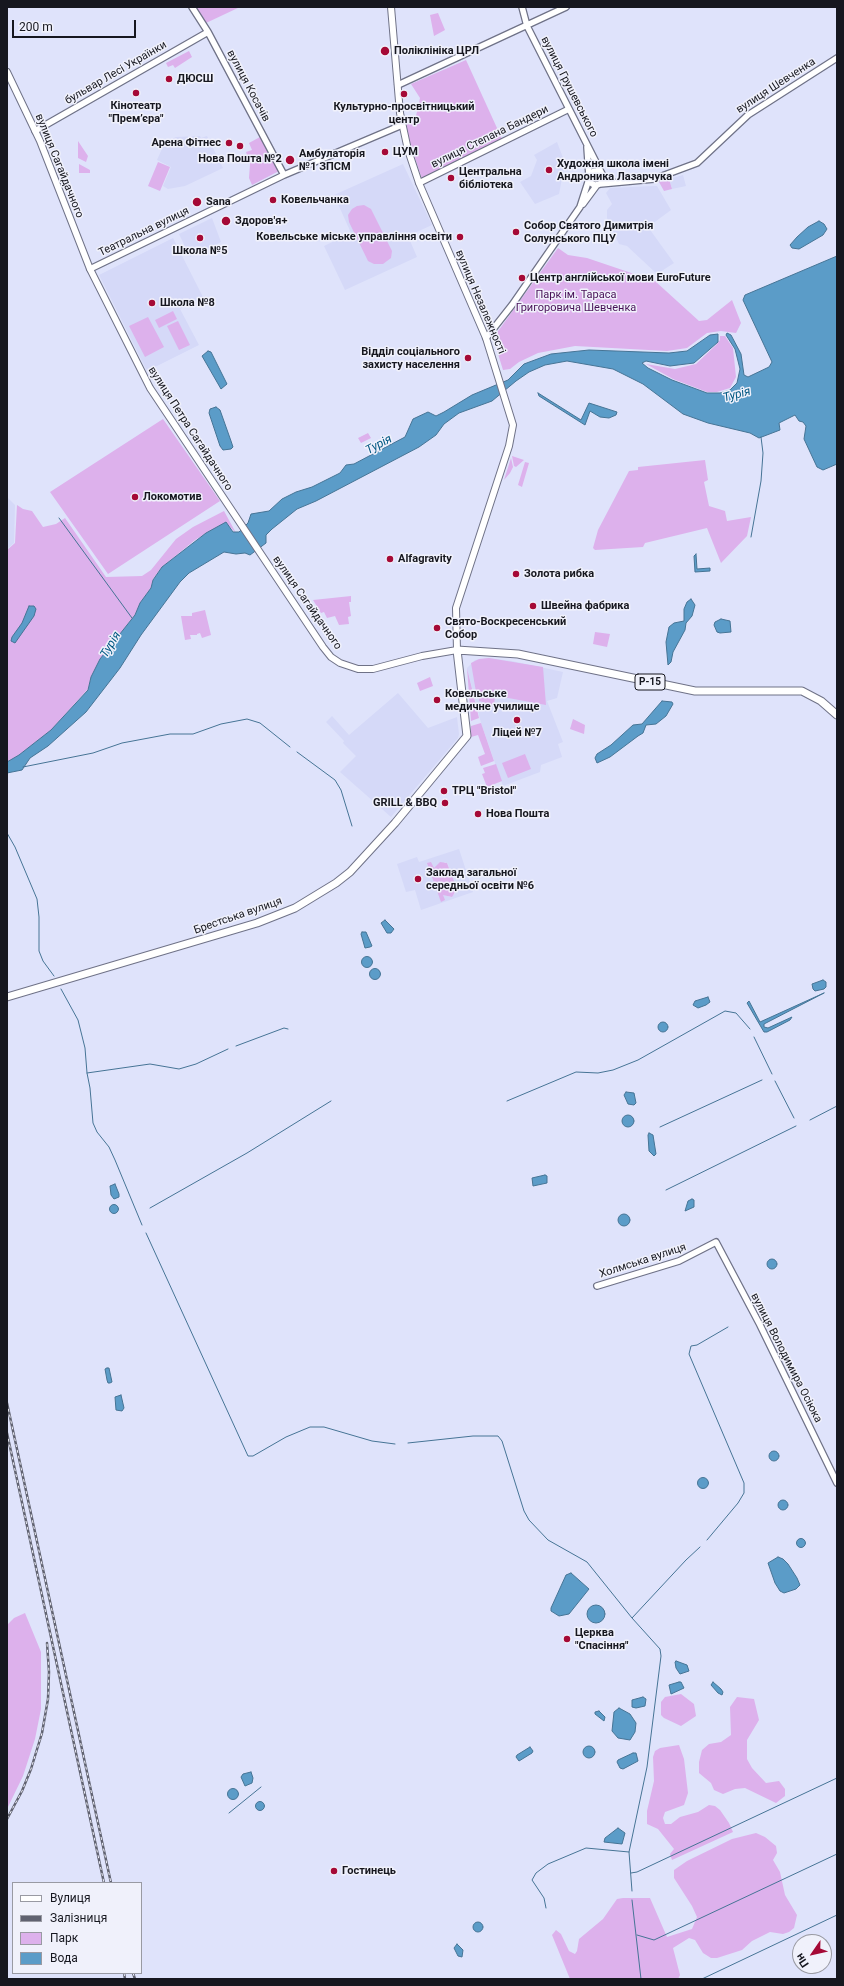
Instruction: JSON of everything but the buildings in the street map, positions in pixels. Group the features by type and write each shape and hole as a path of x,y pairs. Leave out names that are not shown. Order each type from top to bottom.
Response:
{"main road":[{"name":"вулиця Незалежності","path":"391,7 402,125 408,150 419,183 486,338 511,418 512,436 456,608 457,650"},
{"name":"вулиця Сагайдачного","path":"7,72 35,131 90,269"},
{"name":"вулиця Петра Сагайдачного","path":"90,269 145,381 233,513"},
{"name":"вулиця Сагайдачного","path":"233,513 324,647 332,657 340,663 358,669 373,669 422,656 457,650"},
{"name":"Р-15","path":"457,650 518,654 695,691 802,692 822,701 837,715"},
{"name":"Брестська вулиця","path":"7,997 262,921 299,905 336,883 354,867 395,823 467,736 457,650"}],"street":[{"name":"вулиця Косачів","path":"192,7 208,32 284,175"},
{"name":"вулиця Грушевського","path":"522,7 527,26 587,144 589,178"},
{"path":"398,85 566,7"},
{"name":"бульвар Лесі Українки","path":"35,131 208,32"},
{"name":"вулиця Шевченка","path":"598,185 613,182 634,182 654,179 697,163 748,115 837,58"},
{"name":"вулиця Степана Бандери","path":"419,183 569,108"},
{"name":"Театральна вулиця","path":"90,269 284,175 402,125"},
{"path":"486,338 516,300 580,208 598,185 603,181 602,175 587,144"},
{"path":"580,208 589,178 593,171 598,171 613,182"},
{"path":"589,178 591,183 598,185"},
{"path":"87,260 90,263 99,265"},
{"name":"Холмська вулиця","path":"597,1286 679,1261 716,1242"},
{"name":"вулиця Володимира Осіюка","path":"716,1242 760,1325 837,1483"}],"shaded area":[{"path":"200,136 201,138 207,136 223,168 185,186 168,189 163,186 171,167 157,160 165,142 176,137"},
{"name":"Художня школа імені Андроника Лазарчука","path":"557,142 565,163 559,194 535,204 520,182 531,176 537,160 534,155"},
{"path":"403,164 432,225 408,236 417,257 345,290 324,246 351,233 334,195"},
{"path":"683,175 686,186 672,189 669,179"},
{"path":"657,186 671,210 648,227 674,263 657,274 627,246 619,244 607,218 607,210 612,204 606,193 610,188"},
{"name":"Школа №5","path":"212,218 221,242 190,257 179,234"},
{"name":"Школа №8","path":"173,238 203,297 180,309 199,345 147,371 99,275"},
{"path":"7,497 15,505 14,543 7,549"},
{"name":"Ліцей №7","path":"489,658 512,661 563,672 557,698 547,701 563,742 558,744 562,757 541,765 540,772 503,786 481,723 467,668 475,660"},
{"path":"398,693 428,728 457,717 459,734 458,738 391,817 340,772 356,756 326,722 332,716 349,735"},
{"name":"Заклад загальної середньої освіти №6","path":"459,849 473,892 421,910 415,890 406,892 397,864 417,857 419,862","holes":["445,862 448,864 456,893 450,897 443,894 434,869"]}],"green space":[{"path":"195,7 240,7 206,23"},
{"path":"438,13 445,30 434,36 430,15"},
{"path":"189,51 192,57 175,68 173,65 168,67 166,63"},
{"path":"466,60 502,139 422,179 407,134 407,119 416,116 420,98 411,84"},
{"path":"260,137 279,171 252,185 249,178 250,164 246,152 252,150 249,143"},
{"path":"78,141 88,156 86,162 78,158"},
{"path":"158,162 170,167 160,191 148,186"},
{"path":"79,164 90,170 90,173 79,173"},
{"path":"669,179 672,189 664,191 659,182"},
{"path":"364,205 371,209 392,251 391,258 383,264 374,264 368,261 349,222 348,215 352,209 357,206"},
{"name":"Парк ім. Тараса Григоровича Шевченка","path":"558,248 568,255 587,258 655,281 699,321 707,320 732,300 741,323 736,333 721,331 707,333 687,348 667,351 575,346 538,353 519,362 510,369 503,370 494,341 496,334"},
{"path":"173,311 177,319 159,328 155,320"},
{"path":"148,317 164,347 145,357 129,326"},
{"path":"178,321 190,345 179,350 167,326"},
{"path":"720,336 725,336 733,348 736,377 730,388 717,392 707,392 673,379 646,364 675,369 696,364 716,345 720,340"},
{"name":"Локомотив","path":"163,419 220,501 108,574 50,492"},
{"path":"368,433 371,438 361,443 358,438"},
{"path":"512,456 524,460 516,467 514,466"},
{"path":"511,458 513,467 504,480"},
{"path":"705,460 708,480 704,482 709,506 725,511 727,521 751,517 747,536 721,563 707,528 645,543 643,547 595,550 593,548 598,530 629,471 638,470 638,467"},
{"path":"525,462 529,463 522,487 518,485"},
{"path":"17,505 23,509 32,511 43,527 56,524 65,518 106,577 142,576 151,570 176,539 193,527 224,511 236,533 226,523 217,527 195,540 162,567 153,579 151,588 140,603 135,615 100,659 91,677 88,689 51,730 19,755 7,762 7,550 15,543"},
{"path":"351,596 351,602 349,602 351,616 348,617 349,624 339,625 335,616 327,618 324,612 321,613 313,600"},
{"path":"205,610 211,635 202,638 200,633 197,635 190,635 191,639 185,640 181,616 192,616 192,613"},
{"path":"595,632 610,634 607,647 593,644"},
{"path":"489,658 543,667 546,705 476,692 471,663 479,659"},
{"path":"467,668 479,718 471,721"},
{"path":"430,677 433,686 420,691 417,683"},
{"path":"480,693 495,697 494,705 479,701"},
{"path":"573,719 585,725 584,734 570,729"},
{"path":"481,723 494,761 481,766 478,757 485,754 478,735 471,737 471,726"},
{"path":"525,754 531,769 508,778 502,763"},
{"path":"496,764 502,781 487,787 482,774 485,773 483,768"},
{"path":"431,862 434,868 440,862 447,863 457,889 452,897 443,895 445,900 441,902 427,863"},
{"path":"25,1613 41,1652 41,1709 35,1739 23,1776 7,1809 7,1625 14,1618"},
{"path":"681,1694 694,1704 696,1716 681,1726 661,1715 661,1702 665,1697"},
{"path":"737,1697 754,1699 759,1720 747,1740 747,1759 752,1768 766,1783 779,1781 785,1789 785,1796 776,1803 745,1788 735,1789 723,1794 714,1790 711,1783 699,1773 699,1762 702,1750 709,1744 721,1742 731,1735 730,1707"},
{"path":"679,1745 684,1759 688,1793 684,1805 665,1812 663,1818 665,1824 671,1824 680,1817 698,1812 709,1805 715,1806 720,1810 733,1832 672,1860 670,1854 674,1849 658,1829 647,1824 647,1811 654,1781 653,1757 655,1751 660,1748"},
{"path":"756,1833 765,1837 776,1846 777,1853 773,1860 780,1872 785,1895 797,1915 794,1928 789,1932 783,1934 770,1932 752,1941 742,1950 717,1958 711,1958 703,1953 695,1940 689,1938 673,1948 680,1975 678,1979 570,1979 552,1935 556,1930 561,1934 569,1951 575,1954 579,1939 603,1919 617,1899 623,1898 650,1898 667,1937 692,1929 697,1917 692,1906 674,1878 674,1870 687,1861 732,1839"}],"water":[{"path":"819,221 824,224 827,229 823,235 799,249 792,248 790,245 797,237 808,227"},
{"name":"Турія","path":"837,256 837,464 823,470 817,467 804,439 806,426 803,422 799,421 795,415 779,423 780,430 759,438 750,433 708,423 683,414 643,384 613,369 567,361 545,365 529,372 492,401 459,413 444,424 436,435 419,447 316,501 297,509 272,529 266,535 266,543 250,555 245,553 236,554 224,552 189,573 180,582 141,635 120,668 86,712 48,746 30,758 22,770 7,773 7,762 19,755 51,730 88,690 91,677 100,659 135,615 140,603 151,588 153,580 162,567 206,533 226,522 233,532 239,532 248,523 251,514 269,511 282,499 296,492 312,487 340,473 346,465 354,464 405,437 413,419 428,412 436,416 472,395 508,380 524,364 551,354 589,350 669,353 687,351 710,335 718,334 718,342 694,363 670,366 646,361 642,363 648,368 672,380 707,393 720,393 730,390 737,383 740,369 735,349 726,335 727,333 731,335 741,354 744,375 748,377 769,367 772,362 743,300 745,295"},
{"path":"208,351 211,352 227,384 221,389 202,356"},
{"path":"538,393 581,420 589,403 617,412 616,415 609,418 600,417 590,411 585,425 539,396"},
{"path":"216,407 220,410 233,447 231,449 223,450 220,446 209,413 210,409"},
{"path":"696,554 697,569 710,568 710,571 695,572 694,556"},
{"path":"691,599 695,605 692,616 686,623 685,630 673,652 671,662 668,665 666,642 669,627 674,623 684,621 684,609 687,602"},
{"path":"29,606 34,606 36,609 34,616 15,643 11,641 12,637 22,623"},
{"path":"721,619 730,621 731,632 717,632 714,625 715,622"},
{"path":"662,701 672,702 673,704 666,716 656,724 646,725 643,733 610,757 597,763 595,758 597,754 611,745 633,725 642,724"},
{"path":"385,920 394,929 391,933 387,933 381,923"},
{"path":"362,932 366,932 372,946 365,948 361,934"},
{"path":"367,956 371,958 373,962 371,966 367,968 363,966 361,962 363,958"},
{"path":"373,969 377,969 379,970 379,978 373,979 370,976 370,972"},
{"path":"823,980 826,982 826,987 815,991 812,984"},
{"path":"824,993 764,1024 764,1027 768,1028 792,1017 790,1020 767,1032 764,1032 747,1003 749,1001 760,1022"},
{"path":"708,997 710,1002 706,1005 698,1008 693,1005 695,1001"},
{"path":"661,1022 665,1022 668,1027 665,1032 661,1032 658,1029 658,1025"},
{"path":"626,1092 634,1093 636,1103 634,1105 628,1104 624,1095"},
{"path":"626,1115 630,1115 634,1121 630,1127 626,1127 622,1123 622,1119"},
{"path":"649,1133 653,1135 656,1154 654,1156 649,1151"},
{"path":"545,1175 547,1176 547,1183 533,1186 532,1178"},
{"path":"115,1184 119,1197 114,1199 111,1195 110,1186"},
{"path":"692,1199 694,1200 694,1207 685,1211 688,1201"},
{"path":"114,1204 119,1209 114,1214 109,1209"},
{"path":"622,1214 626,1214 630,1220 626,1226 622,1226 618,1222 618,1218"},
{"path":"770,1259 774,1259 776,1260 776,1268 770,1269 767,1266 767,1262"},
{"path":"109,1368 112,1382 110,1383 108,1383 107,1380 105,1369"},
{"path":"121,1395 124,1408 122,1411 116,1410 115,1397"},
{"path":"772,1451 776,1451 779,1456 776,1461 772,1461 769,1458 769,1454"},
{"path":"701,1478 705,1478 707,1479 707,1487 701,1488 698,1485 698,1481"},
{"path":"783,1500 788,1505 783,1510 778,1505"},
{"path":"799,1539 803,1539 805,1543 803,1547 799,1547 797,1545 797,1541"},
{"path":"778,1557 783,1559 788,1564 797,1578 800,1585 796,1589 784,1593 780,1591 775,1583 768,1563"},
{"path":"571,1573 589,1589 569,1614 559,1616 551,1611 551,1608 566,1575"},
{"path":"596,1605 602,1608 605,1614 602,1620 596,1623 590,1620 587,1614 590,1608"},
{"path":"676,1661 687,1665 689,1671 680,1674 676,1668"},
{"path":"681,1682 684,1688 671,1694 669,1685"},
{"path":"713,1682 721,1689 723,1692 722,1695 718,1693 711,1685"},
{"path":"643,1697 646,1699 645,1706 636,1708 632,1707 632,1700"},
{"path":"619,1708 630,1714 636,1723 635,1732 630,1740 618,1738 612,1731 614,1712"},
{"path":"599,1711 605,1717 604,1721 595,1714 595,1712"},
{"path":"587,1746 591,1746 595,1752 591,1758 587,1758 583,1754 583,1750"},
{"path":"530,1747 533,1751 532,1753 519,1761 516,1757 517,1755"},
{"path":"636,1753 638,1761 623,1769 620,1768 617,1762 618,1760"},
{"path":"251,1772 253,1778 252,1783 245,1786 241,1777 243,1774"},
{"path":"231,1789 235,1789 237,1790 237,1798 231,1799 228,1796 228,1792"},
{"path":"260,1801 265,1806 260,1811 255,1806"},
{"path":"618,1828 625,1833 622,1844 604,1842 605,1838"},
{"path":"476,1922 480,1922 482,1923 482,1931 476,1932 473,1929 473,1925"},
{"path":"457,1944 463,1950 462,1957 458,1956 454,1948"}],"waterway":[{"path":"751,537 761,481 763,453 761,437"},
{"path":"59,518 132,618"},
{"path":"23,767 93,753 122,743 170,734 193,734 221,724 247,719 260,723 290,747"},
{"path":"297,752 335,780 341,790 352,826"},
{"path":"7,833 15,847 37,899 39,917 39,951 43,961 54,976"},
{"path":"61,989 78,1020 85,1048 93,1123 97,1132 109,1147 142,1225"},
{"path":"507,1101 576,1072 598,1073 613,1070 638,1060 725,1011 736,1013 750,1029"},
{"path":"236,1046 284,1028 288,1029"},
{"path":"754,1037 772,1074"},
{"path":"87,1073 150,1064 179,1069 196,1064 228,1049"},
{"path":"660,1127 762,1080"},
{"path":"775,1081 794,1118"},
{"path":"150,1208 247,1153 331,1101"},
{"path":"810,1120 837,1106"},
{"path":"666,1190 796,1126"},
{"path":"146,1233 248,1456 253,1456 286,1437 310,1427 324,1427 372,1441 395,1444"},
{"path":"707,1540 738,1503 744,1493 744,1483 689,1354 691,1346 697,1345 728,1327"},
{"path":"408,1443 473,1436 498,1436 502,1441 524,1511 529,1520 548,1540 587,1562 632,1618 700,1547"},
{"path":"632,1618 660,1649 661,1656 647,1767 629,1852 632,1891"},
{"path":"631,1873 637,1872 837,1778"},
{"path":"229,1813 261,1787"},
{"path":"546,1908 544,1898 532,1880 536,1873 548,1864 586,1848 629,1852"},
{"path":"637,1935 654,1940 837,1854"},
{"path":"632,1900 641,1979"},
{"path":"702,1979 837,1915"}],"railway":[{"path":"7,1403 111,1882"},
{"path":"7,1433 104,1882"},
{"path":"7,1819 22,1791 31,1769 42,1733 48,1699 49,1672 47,1643"},
{"path":"124,1974 125,1979"},
{"path":"133,1974 135,1979"}],"place":[{"name":"Поліклініка ЦРЛ","path":"385,51"},
{"name":"ДЮСШ","path":"169,79"},
{"name":"Кінотеатр \"Прем’єра\"","path":"136,93"},
{"name":"Культурно-просвітницький центр","path":"404,94"},
{"name":"Арена Фітнес","path":"229,143"},
{"name":"Нова Пошта №2","path":"240,146"},
{"name":"ЦУМ","path":"385,152"},
{"name":"Амбулаторія №1 ЗПСМ","path":"290,160"},
{"name":"Художня школа імені Андроника Лазарчука","path":"549,170"},
{"name":"Центральна бібліотека","path":"451,178"},
{"name":"Ковельчанка","path":"273,200"},
{"name":"Sana","path":"197,202"},
{"name":"Здоров'я+","path":"226,221"},
{"name":"Собор Святого Димитрія Солунського ПЦУ","path":"516,232"},
{"name":"Ковельське міське управління освіти","path":"460,237"},
{"name":"Школа №5","path":"200,238"},
{"name":"Центр англійської мови EuroFuture","path":"522,278"},
{"name":"Школа №8","path":"152,303"},
{"name":"Відділ соціального захисту населення","path":"468,358"},
{"name":"Локомотив","path":"135,497"},
{"name":"Alfagravity","path":"390,559"},
{"name":"Золота рибка","path":"516,574"},
{"name":"Швейна фабрика","path":"533,606"},
{"name":"Свято-Воскресенський Собор","path":"437,628"},
{"name":"Ковельське медичне училище","path":"437,700"},
{"name":"Ліцей №7","path":"517,720"},
{"name":"ТРЦ \"Bristol\"","path":"444,791"},
{"name":"GRILL & BBQ","path":"445,803"},
{"name":"Нова Пошта","path":"478,814"},
{"name":"Заклад загальної середньої освіти №6","path":"418,879"},
{"name":"Церква \"Спасіння\"","path":"567,1639"},
{"name":"Гостинець","path":"334,1871"}]}
